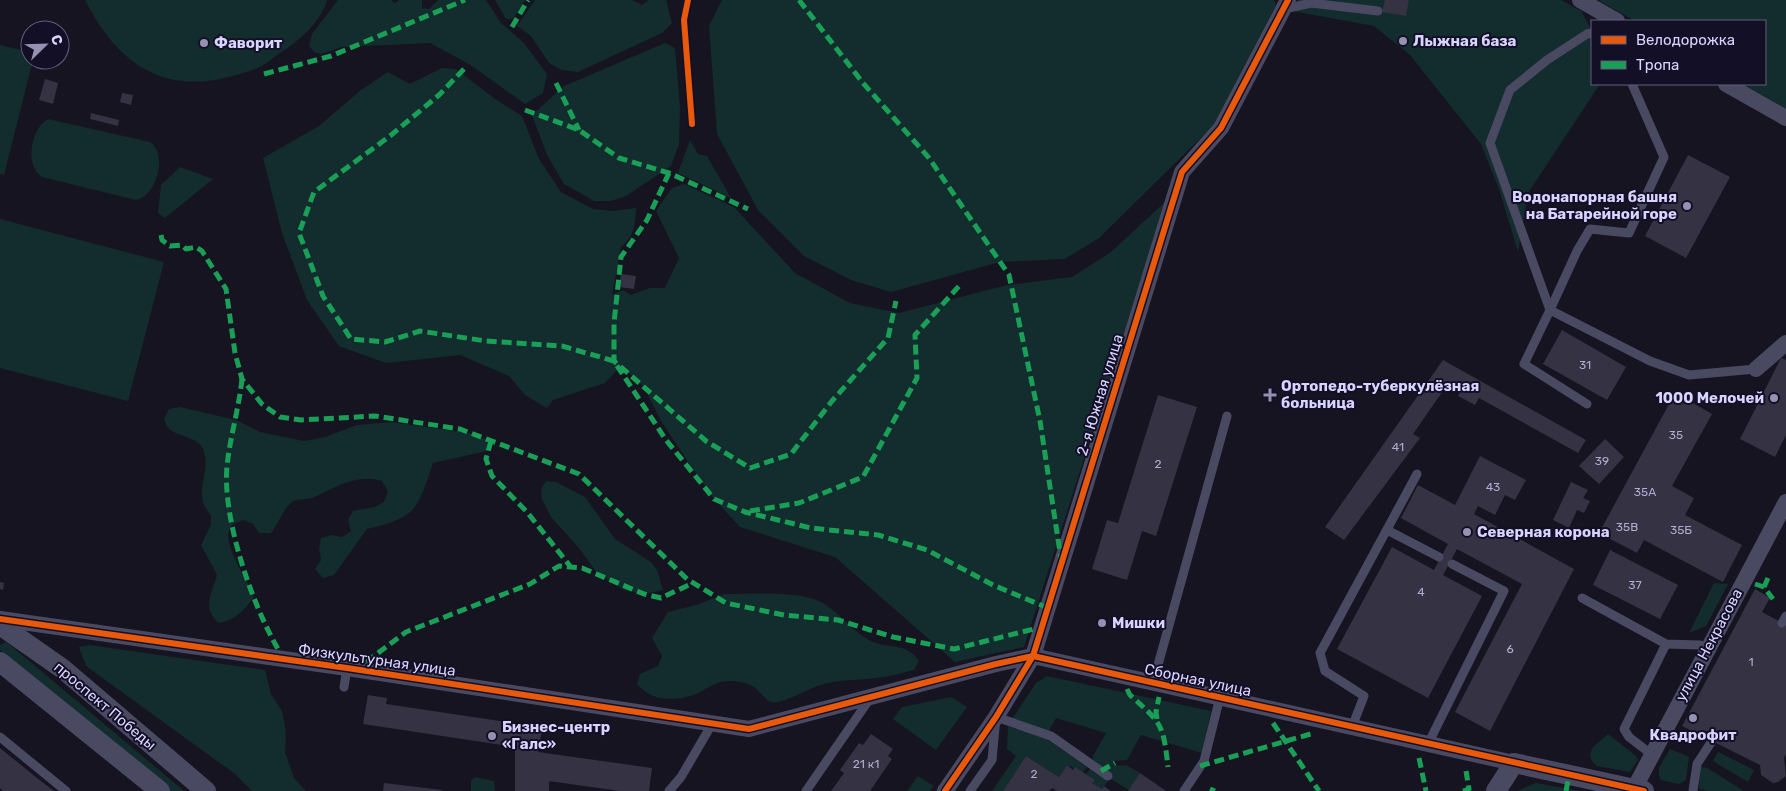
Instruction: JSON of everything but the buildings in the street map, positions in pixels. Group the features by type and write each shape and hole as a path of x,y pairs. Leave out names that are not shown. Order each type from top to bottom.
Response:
{"street":[{"path":"1580,0 1615,20"},
{"name":"2-я Южная улица","path":"945,791 996,717 1033,656 1182,172 1221,128 1284,3"},
{"path":"1728,85 1786,118"},
{"path":"1756,369 1786,343"},
{"name":"улица Некрасова","path":"1639,790 1651,754 1786,502"},
{"name":"Физкультурная улица","path":"0,619 347,668 749,729"},
{"name":"проспект Победы","path":"0,625 63,669 206,791"},
{"name":"Сборная улица","path":"749,729 1033,656 1639,790"},
{"name":"проспект Победы","path":"0,662 160,791"},
{"path":"1496,791 1514,763"}],"lane":[{"path":"1284,3 1311,3 1378,11"},
{"path":"1591,33 1547,60 1510,90 1490,143 1550,310 1650,362 1689,375 1756,369"},
{"path":"1587,404 1524,364 1577,251 1590,229 1629,233 1664,157 1632,85"},
{"path":"1153,683 1227,416"},
{"path":"1352,727 1364,696 1325,671 1320,653 1417,474"},
{"path":"1386,530 1439,556"},
{"path":"1428,744 1504,591 1452,564"},
{"path":"1582,598 1666,644 1700,645 1707,649"},
{"path":"1651,754 1628,737 1624,729 1666,644"},
{"path":"344,687 347,668"},
{"path":"806,791 871,697"},
{"path":"1184,791 1204,761 1220,697"},
{"path":"970,791 992,760 996,717 1051,736 1108,776"},
{"path":"669,791 682,777 712,724"},
{"path":"0,738 66,791"},
{"path":"1693,791 1697,764 1712,741"}],"green space":[{"name":"Фаворит","path":"85,0 327,0 315,23 294,43 266,63 229,77 204,81 182,81 161,76 142,68 126,55 110,40"},
{"path":"338,0 391,0 395,3 399,0 422,0 422,8 429,9 438,0 486,0 501,23 524,43 547,74 543,93 525,104 469,64 430,43 342,47 321,54 314,52 309,46 312,34"},
{"path":"495,0 525,0 513,19 506,19"},
{"path":"535,0 632,0 642,5 649,0 666,0 672,23 662,33 578,72 562,70 549,63 531,36 517,26"},
{"path":"722,0 1274,0 1276,5 1213,126 1099,238 1065,259 1000,262 891,292 851,280 804,256 758,210 717,134 709,26"},
{"path":"1298,0 1561,0 1581,11 1591,29 1591,85 1599,85 1528,193 1518,252 1500,192 1481,144 1410,55 1374,26 1292,11"},
{"path":"1598,0 1786,0 1786,109 1745,85 1766,85 1766,20 1633,20"},
{"path":"665,43 675,48 680,107 679,144 671,166 626,196 611,201 594,201 564,184 547,155 532,115 564,86"},
{"path":"0,45 20,50 20,70 30,70 4,175 0,174"},
{"path":"442,68 456,69 495,99 522,116 539,159 561,192 593,209 613,211 636,208 632,234 621,247 612,295 623,290 631,295 650,288 665,288 679,258 656,211 672,188 684,184 734,207 795,273 850,303 899,313 1007,285 1072,277 1111,252 1166,201 1024,647 955,662 835,557 740,527 714,499 689,463 661,421 644,387 621,366 605,383 553,400 547,408 525,395 509,376 460,355 386,363 339,346 307,300 282,233 263,158 319,126 361,90 388,72 410,84"},
{"path":"48,119 150,142 155,148 159,165 158,174 150,191 136,200 42,177 36,172 33,165 32,147 37,130"},
{"path":"690,140 698,154 707,156 731,198 678,173"},
{"path":"180,167 213,179 165,218 158,213 161,185"},
{"path":"0,219 164,262 128,401 0,368"},
{"path":"180,407 236,420 260,432 304,441 325,437 357,425 391,422 469,433 491,441 487,451 433,463 419,501 413,509 397,520 367,529 334,575 323,578 315,569 321,560 319,549 321,538 332,535 342,537 351,531 348,520 353,511 375,507 384,502 388,491 382,481 372,479 354,480 312,498 292,502 282,514 271,533 259,533 253,524 243,520 232,525 229,532 231,551 254,597 235,617 219,623 210,612 209,606 217,575 201,545 211,525 211,515 202,500 205,469 204,452 202,447 194,440 169,429 164,419 169,409"},
{"path":"546,481 556,482 585,497 615,539 651,562 657,570 663,590 644,594 624,590 597,573 579,548 551,517 542,499 541,489"},
{"path":"1714,583 1728,584 1706,626 1689,633"},
{"path":"725,594 789,594 813,599 829,607 871,641 903,648 914,655 919,661 914,670 870,679 828,683 778,702 766,699 750,685 734,681 723,681 693,695 678,699 656,697 643,690 637,684 640,674 658,666 662,656 652,638 668,612 696,605"},
{"path":"6,642 184,791 168,791 0,650 0,645"},
{"path":"89,645 265,670 271,694 282,711 286,732 285,752 294,778 306,791 252,791 235,774 86,666 79,647"},
{"path":"1047,676 1211,711 1202,753 1141,735 1127,760 1115,761 1115,766 1126,765 1140,773 1129,790 1109,778 1112,774 1093,760 1093,756 1106,733 1056,718 1049,731 1012,719 1036,683"},
{"path":"951,697 967,707 936,750 893,719 902,707"},
{"path":"1008,726 1047,739 1087,767 1083,772 1067,765 1059,777 1026,756 1003,791 992,791 1016,756 1007,749"},
{"path":"1608,734 1636,756 1638,760 1630,772 1597,766 1593,762 1590,756 1592,748"},
{"path":"1670,749 1689,757 1686,780 1679,784 1661,780 1659,776 1659,768"},
{"path":"1718,752 1754,770 1748,782 1713,761"},
{"path":"1700,766 1709,769 1744,791 1709,791 1699,789"},
{"path":"1090,769 1108,781 1102,789 1092,783 1094,780 1086,774"},
{"path":"918,776 934,786 930,791 907,791"},
{"path":"475,777 494,781 495,791 471,791 471,781"},
{"path":"1536,783 1580,791 1517,791"}],"marked path":[{"path":"264,74 331,56 465,0"},
{"path":"512,27 528,0"},
{"path":"799,0 863,83 929,158 1009,275 1040,421 1061,559"},
{"path":"464,69 439,95 390,136 314,192 299,233 323,296 351,339 385,342 420,331 486,341 562,346 614,361 666,440 714,499 745,512 811,528 878,535 927,550 993,585 1048,608"},
{"path":"556,83 579,130"},
{"path":"525,110 579,130 619,158 669,173 748,209"},
{"path":"669,173 647,220 621,257 614,323 614,361 706,441 750,468 791,454 832,401 888,338 896,301"},
{"path":"161,235 162,240 170,246 182,245 186,249 196,247 202,251 226,289 235,353 242,379 262,404 280,417 301,420 375,416 460,429 579,474 687,579 726,603 784,615 838,620 893,637 954,649 1042,627"},
{"path":"750,511 799,503 863,477 917,378 915,335 959,286"},
{"path":"242,379 227,466 229,510 234,535 249,585 258,609 278,649"},
{"path":"491,441 486,459 492,476 527,512 570,566"},
{"path":"366,662 406,632 530,584 559,566 582,568 644,594 661,598 693,583"},
{"path":"1764,587 1768,578"},
{"path":"1755,584 1764,587 1773,599"},
{"path":"1127,689 1130,695 1149,712 1159,725 1164,741 1168,767"},
{"path":"1157,719 1156,712 1159,697"},
{"path":"1273,723 1319,791"},
{"path":"1200,766 1314,733"},
{"path":"1419,758 1426,791"},
{"path":"1101,771 1115,763"},
{"path":"1463,791 1469,789 1466,771"},
{"path":"1566,791 1569,775"},
{"path":"1210,789 1215,791"}],"cycle path":[{"path":"688,0 684,20 692,124"},
{"path":"945,791 996,717 1033,656 1182,172 1221,128 1288,0"},
{"path":"0,619 347,668 749,729 1033,656 1644,791"}],"place":[{"name":"Лыжная база","path":"1403,41"},
{"name":"Фаворит","path":"204,43"},
{"name":"Водонапорная башня на Батарейной горе","path":"1687,206"},
{"name":"Ортопедо-туберкулёзная больница","path":"1270,395"},
{"name":"1000 Мелочей","path":"1774,398"},
{"name":"Северная корона","path":"1467,532"},
{"name":"Мишки","path":"1102,623"},
{"name":"Квадрофит","path":"1693,718"},
{"name":"Бизнес-центр «Галс»","path":"492,736"}]}
